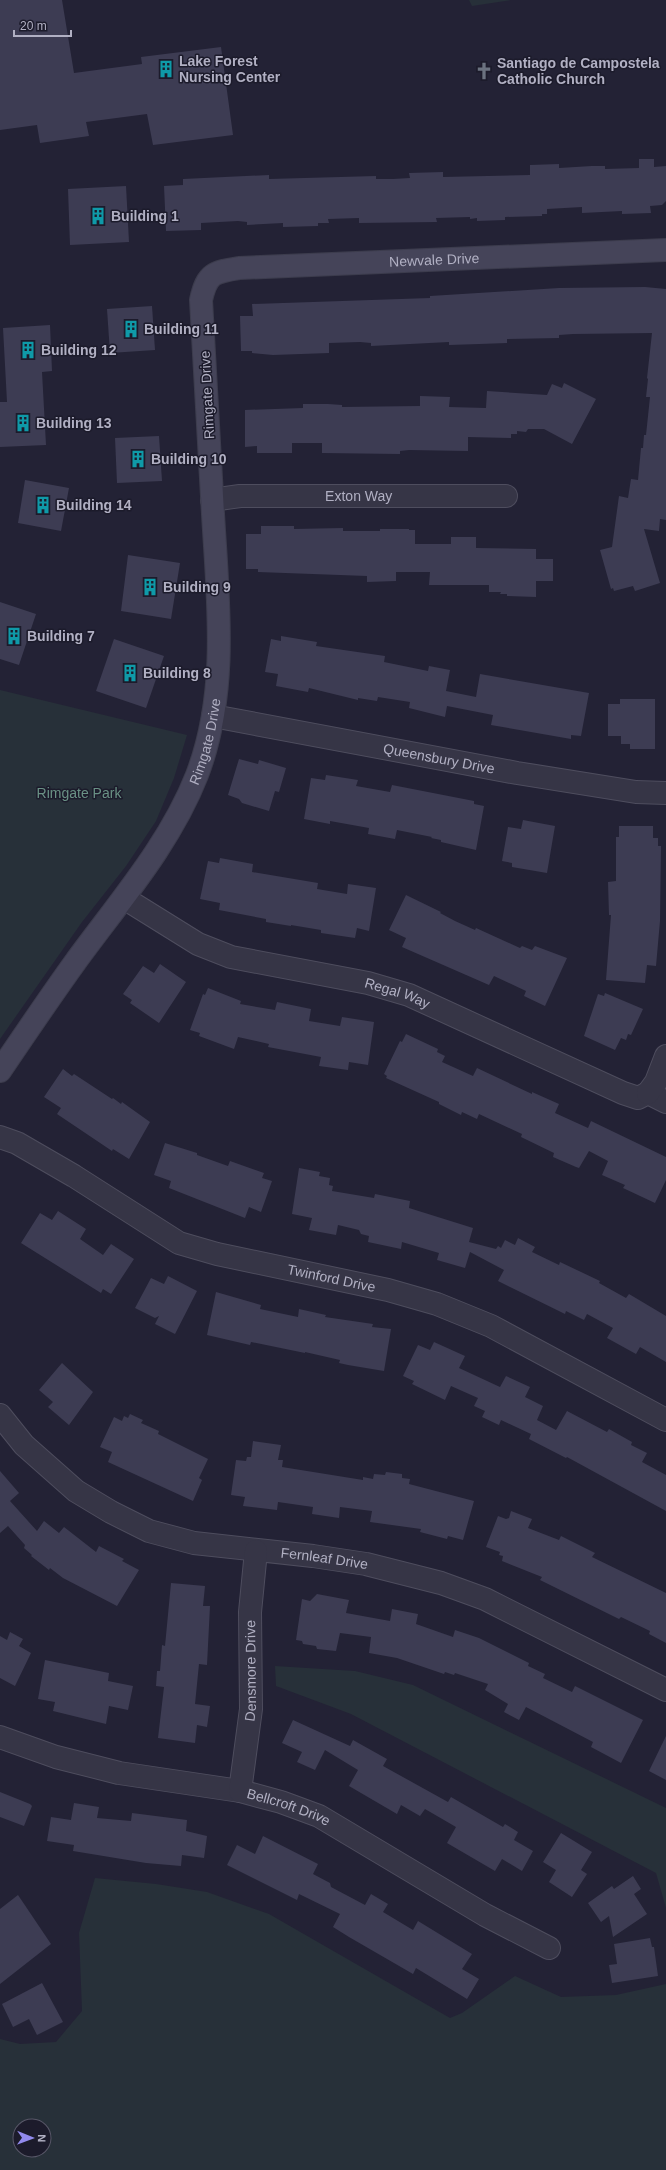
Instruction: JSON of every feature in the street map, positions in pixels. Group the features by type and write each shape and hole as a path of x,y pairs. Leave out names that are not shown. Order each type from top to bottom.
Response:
{"street":[{"name":"Newvale Drive","path":"206,281 213,274 239,268 666,250"},
{"name":"Rimgate Drive","path":"0,1071 77,960 124,898 180,812 196,776 206,747 217,688 220,629 201,300 206,281"},
{"name":"Exton Way","path":"212,500 240,496 506,496"},
{"name":"Queensbury Drive","path":"213,716 525,775 629,791 666,793"},
{"name":"Regal Way","path":"124,898 198,944 231,957 368,983 409,995 623,1093 638,1098 657,1098"},
{"path":"657,1098 656,1082 666,1056"},
{"name":"Twinford Drive","path":"0,1137 16,1143 74,1176 140,1219 179,1242 217,1254 388,1290 437,1304 491,1326 666,1420"},
{"name":"Fernleaf Drive","path":"0,1415 24,1445 50,1470 76,1491 110,1512 149,1531 194,1544 313,1556 366,1564 441,1583 485,1599 666,1690"},
{"name":"Densmore Drive","path":"240,1791 251,1709 250,1612 256,1551"},
{"name":"Bellcroft Drive","path":"0,1738 56,1757 119,1773 240,1791 281,1802 319,1816 485,1915 549,1948"}],"green space":[{"path":"469,0 511,0 472,6"},
{"name":"Rimgate Park","path":"0,690 187,735 174,778 156,821 126,866 82,922 0,1039"},
{"path":"275,1666 355,1671 413,1685 666,1808 666,1908 656,1873 351,1714 276,1686"},
{"path":"95,1878 156,1884 207,1892 269,1914 450,2018 462,2013 515,1976 561,1997 616,1995 666,1984 666,2170 0,2170 0,2039 20,2044 56,2042 82,2011 79,1933"}],"building":[{"name":"Lake Forest Nursing Center","path":"0,0 62,0 74,73 142,64 141,57 221,47 233,135 153,145 147,114 86,122 89,136 40,143 37,125 0,130"},
{"path":"639,159 654,159 654,167 666,166 666,201 662,205 650,206 651,213 622,214 622,211 582,213 582,207 547,209 547,214 542,214 542,216 505,217 505,220 477,221 477,218 470,219 470,217 436,218 437,222 359,223 359,218 328,219 329,223 318,223 318,226 283,227 283,223 247,225 247,222 238,221 201,223 201,230 166,231 164,186 183,185 183,179 269,175 269,179 376,176 376,179 393,179 410,178 409,173 443,172 443,177 530,175 530,165 559,164 559,168 605,166 605,169 639,168"},
{"name":"Building 1","path":"126,186 129,242 70,245 68,189"},
{"path":"645,287 666,289 666,520 660,519 659,531 644,529 660,583 635,591 633,586 614,591 613,588 611,589 600,550 612,547 619,496 628,498 631,479 638,480 641,448 643,448 644,435 646,435 650,397 646,397 652,333 573,334 559,335 559,338 507,339 507,343 449,345 449,342 371,346 371,343 360,342 329,343 329,353 273,355 252,353 252,351 241,351 240,316 253,316 252,304 430,298 430,296 559,288"},
{"name":"Building 11","path":"152,306 155,350 110,353 107,309"},
{"path":"50,325 52,371 42,372 46,445 0,447 0,402 7,402 3,328"},
{"path":"564,383 596,399 572,444 544,429 528,429 526,432 517,431 517,434 511,434 511,438 468,437 468,451 409,450 400,451 400,454 322,453 322,443 292,443 292,453 257,453 257,446 245,447 245,410 303,408 303,404 342,405 342,407 420,406 420,396 450,397 449,407 486,408 487,391 547,395 552,384 562,388"},
{"name":"Building 10","path":"159,436 162,481 117,483 115,438"},
{"name":"Building 14","path":"25,480 69,488 61,531 18,523"},
{"path":"261,526 294,526 294,529 343,528 343,531 409,529 415,530 415,544 451,544 451,537 476,537 476,548 536,549 536,559 553,559 553,581 536,581 536,597 507,596 507,594 500,594 501,592 489,592 489,585 429,585 430,572 396,572 396,581 367,582 367,576 258,572 258,569 246,569 246,534 261,534"},
{"name":"Building 9","path":"128,555 180,563 171,619 121,611"},
{"name":"Building 7","path":"0,602 36,614 19,665 0,659"},
{"path":"281,636 317,642 316,646 385,656 384,662 428,671 429,666 450,670 446,691 476,697 480,674 589,693 581,736 571,735 571,739 491,725 493,715 447,706 445,717 409,708 410,702 378,697 377,701 358,698 358,700 309,688 308,692 276,686 278,674 265,672 271,639 281,641"},
{"name":"Building 8","path":"114,639 164,656 146,708 96,691"},
{"path":"620,699 655,699 655,749 630,749 630,744 621,744 621,736 608,736 608,704 620,704"},
{"path":"239,759 258,764 259,760 286,768 279,792 275,791 269,811 242,803 239,799 228,795"},
{"path":"326,775 358,780 356,786 390,792 392,785 474,801 474,804 484,806 476,850 441,842 441,840 431,838 432,837 397,830 395,839 368,834 369,828 330,821 330,824 304,819 311,778 325,780"},
{"path":"523,820 555,826 547,873 512,867 512,863 502,861 508,827 521,829"},
{"path":"619,826 653,826 653,838 658,838 658,846 661,846 660,921 656,966 647,965 645,983 606,980 611,915 609,915 608,882 616,881 616,837 619,837"},
{"path":"220,858 253,864 252,872 318,883 317,889 347,894 348,884 376,888 369,931 357,928 355,938 321,933 321,930 266,922 266,919 219,910 220,903 200,899 208,861 219,863"},
{"path":"406,895 441,912 440,913 455,921 475,930 476,928 520,948 522,946 532,950 535,946 567,958 545,1006 524,996 526,991 494,976 489,985 402,947 406,938 389,930"},
{"path":"160,964 186,982 159,1023 130,1003 132,1000 123,994 143,966 154,973"},
{"path":"208,988 241,1001 240,1004 275,1010 277,1002 311,1009 309,1021 340,1026 342,1017 374,1022 368,1065 349,1062 348,1070 319,1066 321,1057 268,1047 269,1044 238,1037 234,1049 199,1036 200,1033 190,1030 203,994 205,995"},
{"path":"605,993 643,1009 631,1035 628,1034 626,1040 621,1038 615,1050 584,1036 598,994 604,996"},
{"path":"406,1034 438,1049 437,1052 445,1056 442,1062 473,1076 477,1068 532,1094 532,1092 559,1104 555,1113 588,1128 591,1121 666,1157 666,1180 655,1203 623,1188 625,1185 602,1175 608,1161 589,1151 579,1168 576,1167 553,1157 554,1153 521,1137 522,1134 479,1114 477,1119 462,1112 461,1115 439,1104 439,1102 386,1078 387,1076 384,1074 400,1041 402,1042"},
{"path":"63,1069 72,1076 74,1074 112,1099 113,1098 121,1104 122,1102 150,1122 129,1159 113,1149 112,1151 57,1114 61,1108 44,1097"},
{"path":"165,1143 197,1153 197,1155 228,1166 230,1161 264,1173 262,1178 272,1181 261,1212 249,1207 245,1218 169,1188 171,1181 154,1175"},
{"path":"299,1168 320,1172 319,1176 330,1178 329,1185 333,1186 332,1191 374,1198 375,1194 410,1201 409,1208 473,1228 469,1242 496,1249 498,1246 501,1248 505,1240 515,1245 518,1238 535,1247 532,1252 559,1265 560,1262 600,1281 599,1283 626,1298 629,1294 666,1316 666,1362 640,1347 636,1354 607,1338 613,1328 587,1314 584,1320 566,1311 565,1314 498,1281 504,1270 470,1252 465,1268 437,1260 439,1253 402,1242 401,1249 368,1242 369,1236 361,1234 359,1230 338,1225 336,1235 309,1230 312,1218 292,1214"},
{"path":"58,1211 86,1229 80,1239 103,1255 111,1244 134,1259 111,1294 103,1289 101,1293 21,1243 40,1213 52,1220"},
{"path":"168,1276 197,1291 175,1334 155,1324 159,1316 155,1318 135,1308 151,1278 164,1284"},
{"path":"216,1292 261,1305 260,1309 298,1317 299,1309 326,1315 325,1317 373,1324 372,1327 391,1329 384,1371 339,1363 340,1360 305,1352 251,1342 250,1345 207,1335"},
{"path":"434,1342 465,1356 459,1368 500,1387 506,1376 530,1387 525,1397 543,1406 537,1420 556,1430 567,1411 607,1432 609,1429 632,1442 631,1445 647,1453 642,1462 666,1475 666,1511 567,1457 566,1458 529,1439 531,1434 501,1420 499,1425 482,1417 485,1411 474,1406 478,1398 451,1386 445,1400 412,1384 414,1381 403,1376 418,1345 430,1350"},
{"path":"62,1363 93,1392 69,1425 48,1407 53,1402 39,1390"},
{"path":"130,1414 143,1420 141,1423 159,1431 158,1434 208,1459 199,1478 202,1480 193,1501 108,1462 112,1452 100,1447 114,1417 122,1421 124,1416 128,1418"},
{"path":"253,1441 281,1445 278,1460 283,1460 282,1467 363,1480 363,1477 373,1479 374,1474 385,1475 386,1472 402,1474 402,1478 410,1479 409,1484 474,1501 463,1540 448,1536 447,1539 420,1532 421,1529 370,1522 372,1511 340,1507 339,1518 312,1514 313,1507 278,1502 277,1510 243,1506 245,1497 231,1495 236,1460 246,1461 247,1457 251,1457"},
{"path":"0,1471 19,1493 10,1501 37,1531 44,1521 59,1533 64,1527 96,1552 99,1546 124,1559 122,1561 139,1570 117,1606 63,1578 50,1568 49,1570 31,1556 32,1555 24,1548 25,1545 8,1526 0,1533"},
{"path":"511,1511 532,1519 528,1528 559,1540 561,1536 595,1553 592,1557 666,1593 666,1643 649,1634 650,1631 621,1617 619,1619 540,1580 542,1577 502,1561 503,1556 499,1555 500,1552 486,1547 498,1516 506,1519 509,1518"},
{"path":"171,1583 205,1586 203,1606 210,1606 207,1665 199,1664 195,1704 210,1706 207,1727 197,1725 195,1743 158,1738 164,1687 156,1686 157,1671 160,1671 162,1645 165,1646"},
{"path":"317,1594 349,1600 346,1613 390,1621 392,1609 418,1614 416,1624 453,1637 455,1630 479,1638 529,1663 528,1666 545,1674 543,1678 572,1692 575,1686 643,1720 621,1763 591,1747 593,1742 526,1707 519,1720 504,1712 508,1704 485,1690 488,1684 455,1673 454,1675 445,1672 444,1674 397,1658 369,1653 371,1637 340,1633 336,1651 317,1649 316,1646 303,1644 302,1641 296,1640 302,1599 310,1601"},
{"path":"10,1632 23,1639 19,1646 31,1653 15,1686 0,1678 0,1636 7,1640"},
{"path":"45,1660 109,1673 108,1681 133,1686 128,1710 109,1706 106,1724 53,1711 55,1702 38,1699"},
{"path":"293,1720 350,1746 353,1740 387,1759 383,1766 448,1802 451,1797 503,1827 505,1824 518,1832 514,1840 533,1851 522,1871 502,1859 495,1871 447,1843 456,1827 425,1809 420,1816 401,1805 397,1814 349,1786 358,1770 325,1750 315,1770 297,1762 302,1752 282,1743"},
{"path":"666,1736 666,1780 649,1771"},
{"path":"0,1792 32,1806 24,1826 0,1817"},
{"path":"74,1803 99,1807 97,1818 131,1821 132,1813 187,1820 186,1831 207,1836 204,1858 182,1855 181,1866 146,1863 73,1851 74,1845 47,1841 51,1817 71,1820"},
{"path":"561,1833 592,1852 581,1870 587,1874 572,1897 549,1882 556,1870 543,1862"},
{"path":"263,1836 318,1864 313,1874 330,1883 331,1887 365,1905 371,1894 388,1904 383,1912 413,1930 418,1921 472,1954 462,1969 479,1979 467,1999 416,1968 413,1974 333,1927 340,1914 299,1894 297,1900 227,1865 237,1845 255,1854"},
{"path":"633,1876 641,1889 634,1894 647,1914 613,1937 609,1916 601,1922 588,1903 612,1886 614,1889"},
{"path":"18,1895 51,1944 0,1984 0,1909"},
{"path":"650,1938 652,1947 654,1947 658,1976 612,1983 609,1965 617,1964 614,1944"},
{"path":"42,1983 63,2022 37,2035 29,2019 13,2027 2,2004"}],"place":[{"name":"Lake Forest Nursing Center","path":"166,69"},
{"name":"Santiago de Campostela Catholic Church","path":"484,71"},
{"name":"Building 1","path":"98,216"},
{"name":"Building 11","path":"131,329"},
{"name":"Building 12","path":"28,350"},
{"name":"Building 13","path":"23,423"},
{"name":"Building 10","path":"138,459"},
{"name":"Building 14","path":"43,505"},
{"name":"Building 9","path":"150,587"},
{"name":"Building 7","path":"14,636"},
{"name":"Building 8","path":"130,673"}]}
